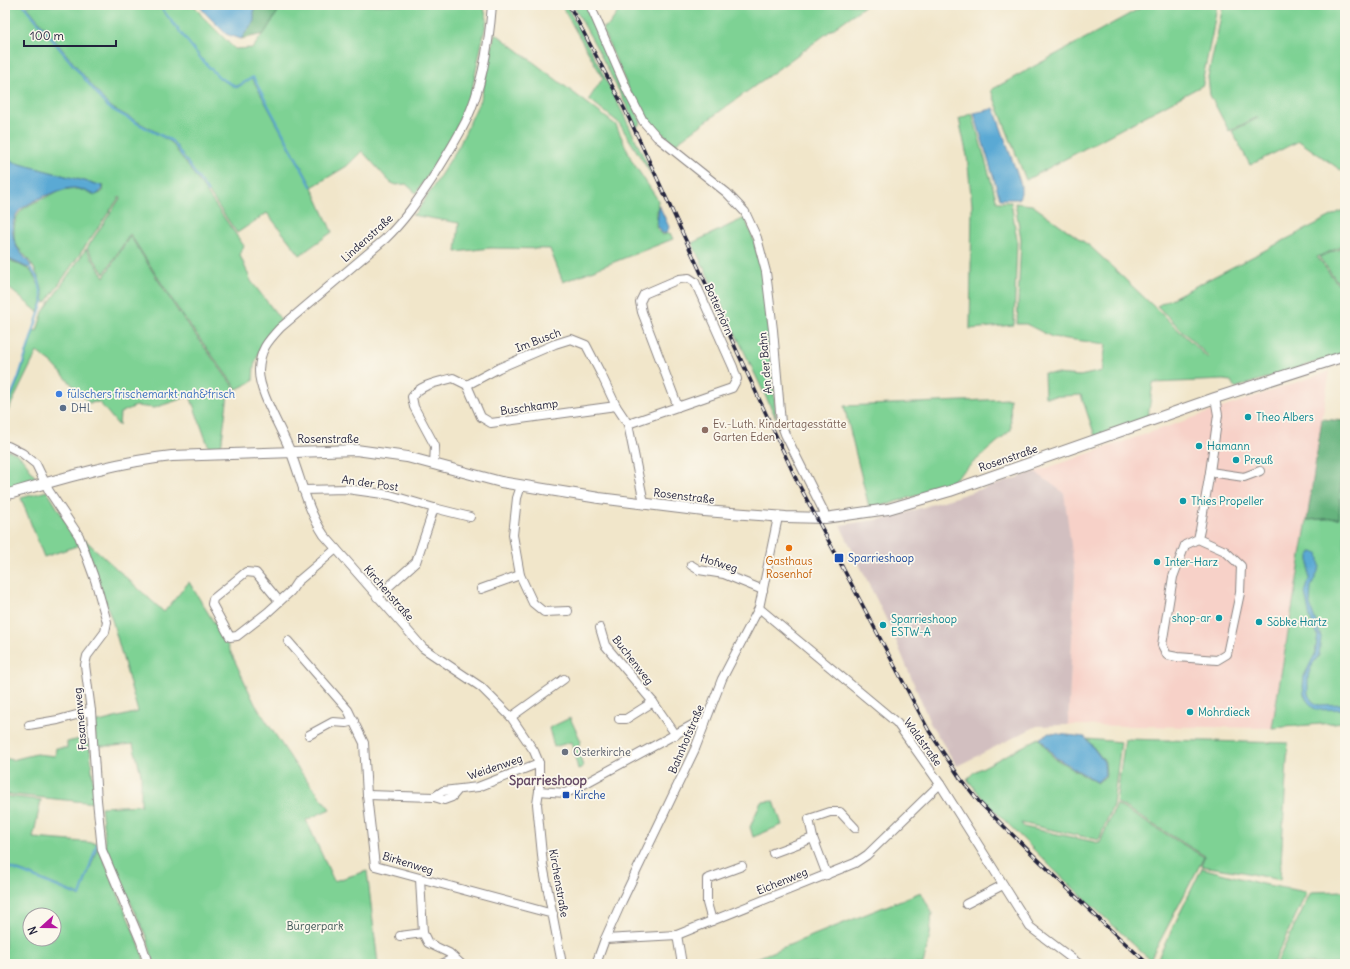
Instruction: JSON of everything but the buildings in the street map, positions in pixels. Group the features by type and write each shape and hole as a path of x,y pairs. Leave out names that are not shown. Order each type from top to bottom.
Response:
{"main road":[{"name":"Rosenstraße","path":"5,495 106,467 144,459 172,456 356,450 407,457 501,482 522,486 704,511 778,517 825,518 888,509 950,492 1215,398 1345,356"}],"street":[{"name":"Lindenstraße","path":"291,452 262,389 259,372 261,356 267,341 280,328 385,239 408,215 449,152 466,121 473,104 486,55 492,5"},
{"name":"An der Bahn","path":"590,5 628,92 643,121 657,137 727,193 746,212 757,238 766,272 773,330 781,423 824,512 825,518"},
{"name":"Botterhörn","path":"628,424 678,407 732,388 737,379 695,282 689,278 679,279 644,294 640,302 642,312 678,407"},
{"name":"Im Busch","path":"467,385 499,368 555,344 571,339 586,345 616,406 628,424 644,503"},
{"path":"434,464 436,446 414,406 412,397 414,394 431,384 453,378 467,385"},
{"name":"Buschkamp","path":"467,385 482,417 491,423 616,406"},
{"path":"1198,539 1218,415 1215,398"},
{"name":"Fasanenweg","path":"5,446 22,453 36,464 46,484 79,536 95,580 107,622 105,632 87,656 85,665 91,711 102,850 141,942 148,964"},
{"name":"Kirchenstraße","path":"291,452 314,520 324,536 423,648 482,687 511,717 534,751 539,763 539,791 537,804 543,865 562,964"},
{"path":"1210,472 1244,477 1260,471"},
{"path":"522,486 517,498 513,535 520,575 533,603 544,612 568,611"},
{"name":"An der Post","path":"303,490 347,489 390,494 434,508 470,517"},
{"path":"377,596 416,562 434,508"},
{"name":"Bahnhofstraße","path":"596,964 605,939 695,749 722,679 758,608 778,517"},
{"path":"1198,539 1225,551 1241,566 1240,594 1227,654 1217,660 1167,655 1162,645 1173,577 1185,545 1198,539"},
{"path":"280,601 256,573 246,572 213,599 212,604 230,637 236,636 268,612 280,601 297,582 336,549"},
{"name":"Hofweg","path":"691,565 699,570 724,574 763,590"},
{"path":"480,589 520,575"},
{"name":"Waldstraße","path":"758,608 897,723 940,784 1030,927 1079,964"},
{"name":"Buchenweg","path":"600,628 605,645 653,702 676,735"},
{"name":"Birkenweg","path":"288,641 348,710 364,743 367,795 375,866 553,914"},
{"path":"511,717 564,679"},
{"path":"619,720 626,719 653,702"},
{"path":"29,725 58,720 91,711"},
{"path":"309,735 333,722 346,723 354,721"},
{"path":"539,791 565,793 573,790 696,724 705,722"},
{"name":"Weidenweg","path":"367,795 434,797 443,791 478,787 539,763"},
{"name":"Eichenweg","path":"605,939 677,935 855,863 867,855 940,784"},
{"path":"827,875 813,838 809,819 830,812 840,812 855,828"},
{"path":"774,854 813,838"},
{"path":"712,922 707,903 707,879 742,866"},
{"path":"420,879 423,933 428,943 449,953 461,964"},
{"path":"966,904 1003,885"},
{"path":"400,936 423,933"},
{"path":"677,935 682,964"},
{"path":"442,964 454,958"}],"shaded area":[{"path":"1330,371 1272,728 1068,725 1075,575 1035,472"},
{"path":"1035,472 1064,493 1075,575 1068,725 1037,726 957,766 930,723 892,631 840,525 889,518"}],"green space":[{"path":"5,5 23,5 107,107 171,142 244,246 240,255 251,281 282,321 263,341 254,366 253,381 237,389 180,312 130,234 104,274 87,248 121,197 120,196 46,303 44,302 41,285 37,274 15,242 14,230 18,214 25,208 57,192 75,189 95,195 101,193 104,186 5,160"},
{"path":"26,5 158,5 202,60 220,79 237,88 252,78 311,187 312,186 253,77 237,86 220,78 203,60 159,5 194,5 202,16 235,49 253,48 277,13 279,5 483,5 487,19 471,94 451,140 416,193 406,184 396,185 390,182 362,151 347,166 312,187 332,232 300,255 267,213 237,233 173,141 109,106"},
{"path":"254,5 279,5 277,13 264,34 241,39 254,21"},
{"path":"561,5 566,5 589,48 623,113 654,179 619,123 589,99 603,78"},
{"path":"573,5 587,5 641,122 637,127 598,50"},
{"path":"623,5 866,5 675,144 646,120 629,90 602,28 609,25"},
{"path":"1146,5 1217,5 1203,78 1203,85 1026,180 991,90"},
{"path":"1223,5 1345,5 1345,173 1299,141 1250,165 1232,131 1258,117 1229,131 1210,95 1208,77"},
{"path":"495,33 616,125 632,161 658,200 656,227 662,235 670,233 673,239 563,282 550,249 490,248 456,252 459,223 412,215 417,212 459,146 481,98"},
{"path":"972,113 997,202 1011,202 1017,240 1014,325 970,329 972,205 967,156 959,119"},
{"path":"1015,203 1032,205 1091,247 1208,358 1209,357 1157,306 1345,209 1345,245 1317,257 1337,283 1345,281 1345,353 1235,388 1231,381 1224,380 1153,383 1148,417 1095,436 1081,395 1045,397 1044,373 1080,376 1102,371 1106,344 1052,337 1026,324 1017,324 1021,239"},
{"path":"745,218 753,238 762,271 769,330 776,418 692,243"},
{"path":"130,236 179,313 236,390 228,394 221,448 209,448 190,396 154,408 136,406 120,413 119,426 99,402 89,403 52,363 37,352 5,417 5,413 19,379 34,330 37,331 43,312 86,249 104,277"},
{"path":"1345,247 1345,279 1337,281 1319,257"},
{"path":"5,258 30,270 37,281 42,292 42,302 38,312 5,285"},
{"path":"1010,399 1011,430 951,482 952,485 888,504 869,507 844,406"},
{"path":"1322,419 1345,421 1345,474 1341,474 1339,518 1307,520"},
{"path":"5,450 16,453 21,457 29,467 38,483 8,489 5,483"},
{"path":"1341,473 1345,474 1345,722 1272,728 1307,520 1338,518"},
{"path":"47,491 80,545 44,557 21,498"},
{"name":"Bürgerpark","path":"84,539 164,612 189,582 226,642 255,704 296,766 330,809 306,820 334,881 367,871 378,964 154,964 147,938 106,849 101,807 141,805 141,774 133,744 96,746 95,723 138,712 113,623"},
{"path":"570,718 581,741 578,747 583,767 578,769 571,742 554,747 549,728"},
{"path":"89,737 95,803 5,794 5,758 12,760 36,754 55,756 56,748 67,748 67,742"},
{"path":"1039,738 1054,758 1097,783 1106,776 1105,762 1087,739 1121,742 1113,805 1099,840 1021,823 1024,827 1100,843 1116,804 1204,857 1150,960 1053,869 985,801 967,779 974,772"},
{"path":"1125,739 1288,743 1280,880 1242,872 1201,866 1205,856 1116,802"},
{"path":"5,796 41,800 33,838 97,843 80,895 5,865"},
{"path":"774,801 782,825 753,837 750,827 761,802"},
{"path":"98,846 141,949 145,964 5,964 5,867 80,897"},
{"path":"1202,868 1262,884 1307,892 1273,964 1155,964"},
{"path":"1345,891 1345,964 1276,964 1311,892"},
{"path":"921,892 932,913 930,935 923,964 742,964"}],"water":[{"path":"199,5 254,5 254,21 241,39 226,34"},
{"path":"994,108 1021,185 1019,199 1000,199 974,113"},
{"path":"5,160 103,186 100,192 96,195 75,188 54,192 23,207 19,211 14,221 13,237 15,244 31,266 28,268 5,257"},
{"path":"659,205 669,227 667,233 662,233 657,225"},
{"path":"1311,552 1318,553 1320,567 1311,587 1310,605 1321,637 1319,655 1312,665 1308,676 1308,694 1312,701 1318,705 1345,704 1345,709 1317,710 1312,707 1304,694 1304,676 1315,654 1318,635 1310,619 1305,593 1309,580 1309,556"},
{"path":"1049,733 1085,737 1104,762 1105,775 1097,782 1055,757 1040,738"}],"waterway":[{"path":"24,5 108,107 172,141 208,192"},
{"path":"159,5 202,60 220,78 237,87 253,77 311,186"},
{"path":"5,410 18,379 43,302 39,281 30,267"},
{"path":"5,866 80,896 97,844"}],"railway":[{"path":"569,5 639,139 797,481 929,731 960,778 981,804 1104,924 1148,964"}],"place":[{"name":"fülschers frischemarkt nah&frisch","path":"59,394"},
{"name":"DHL","path":"63,408"},
{"name":"Theo Albers","path":"1248,417"},
{"name":"Ev.-Luth. Kindertagesstätte Garten Eden","path":"705,430"},
{"name":"Hamann","path":"1199,446"},
{"name":"Preuß","path":"1236,460"},
{"name":"Thies Propeller","path":"1183,501"},
{"name":"Gasthaus Rosenhof","path":"789,548"},
{"name":"Sparrieshoop","path":"839,558"},
{"name":"Inter-Harz","path":"1157,562"},
{"name":"shop-ar","path":"1219,618"},
{"name":"Söbke Hartz","path":"1259,622"},
{"name":"Sparrieshoop ESTW-A","path":"883,625"},
{"name":"Mohrdieck","path":"1190,712"},
{"name":"Osterkirche","path":"565,752"},
{"name":"Kirche","path":"566,795"}],"district":[{"name":"Sparrieshoop","path":"548,780"}]}
